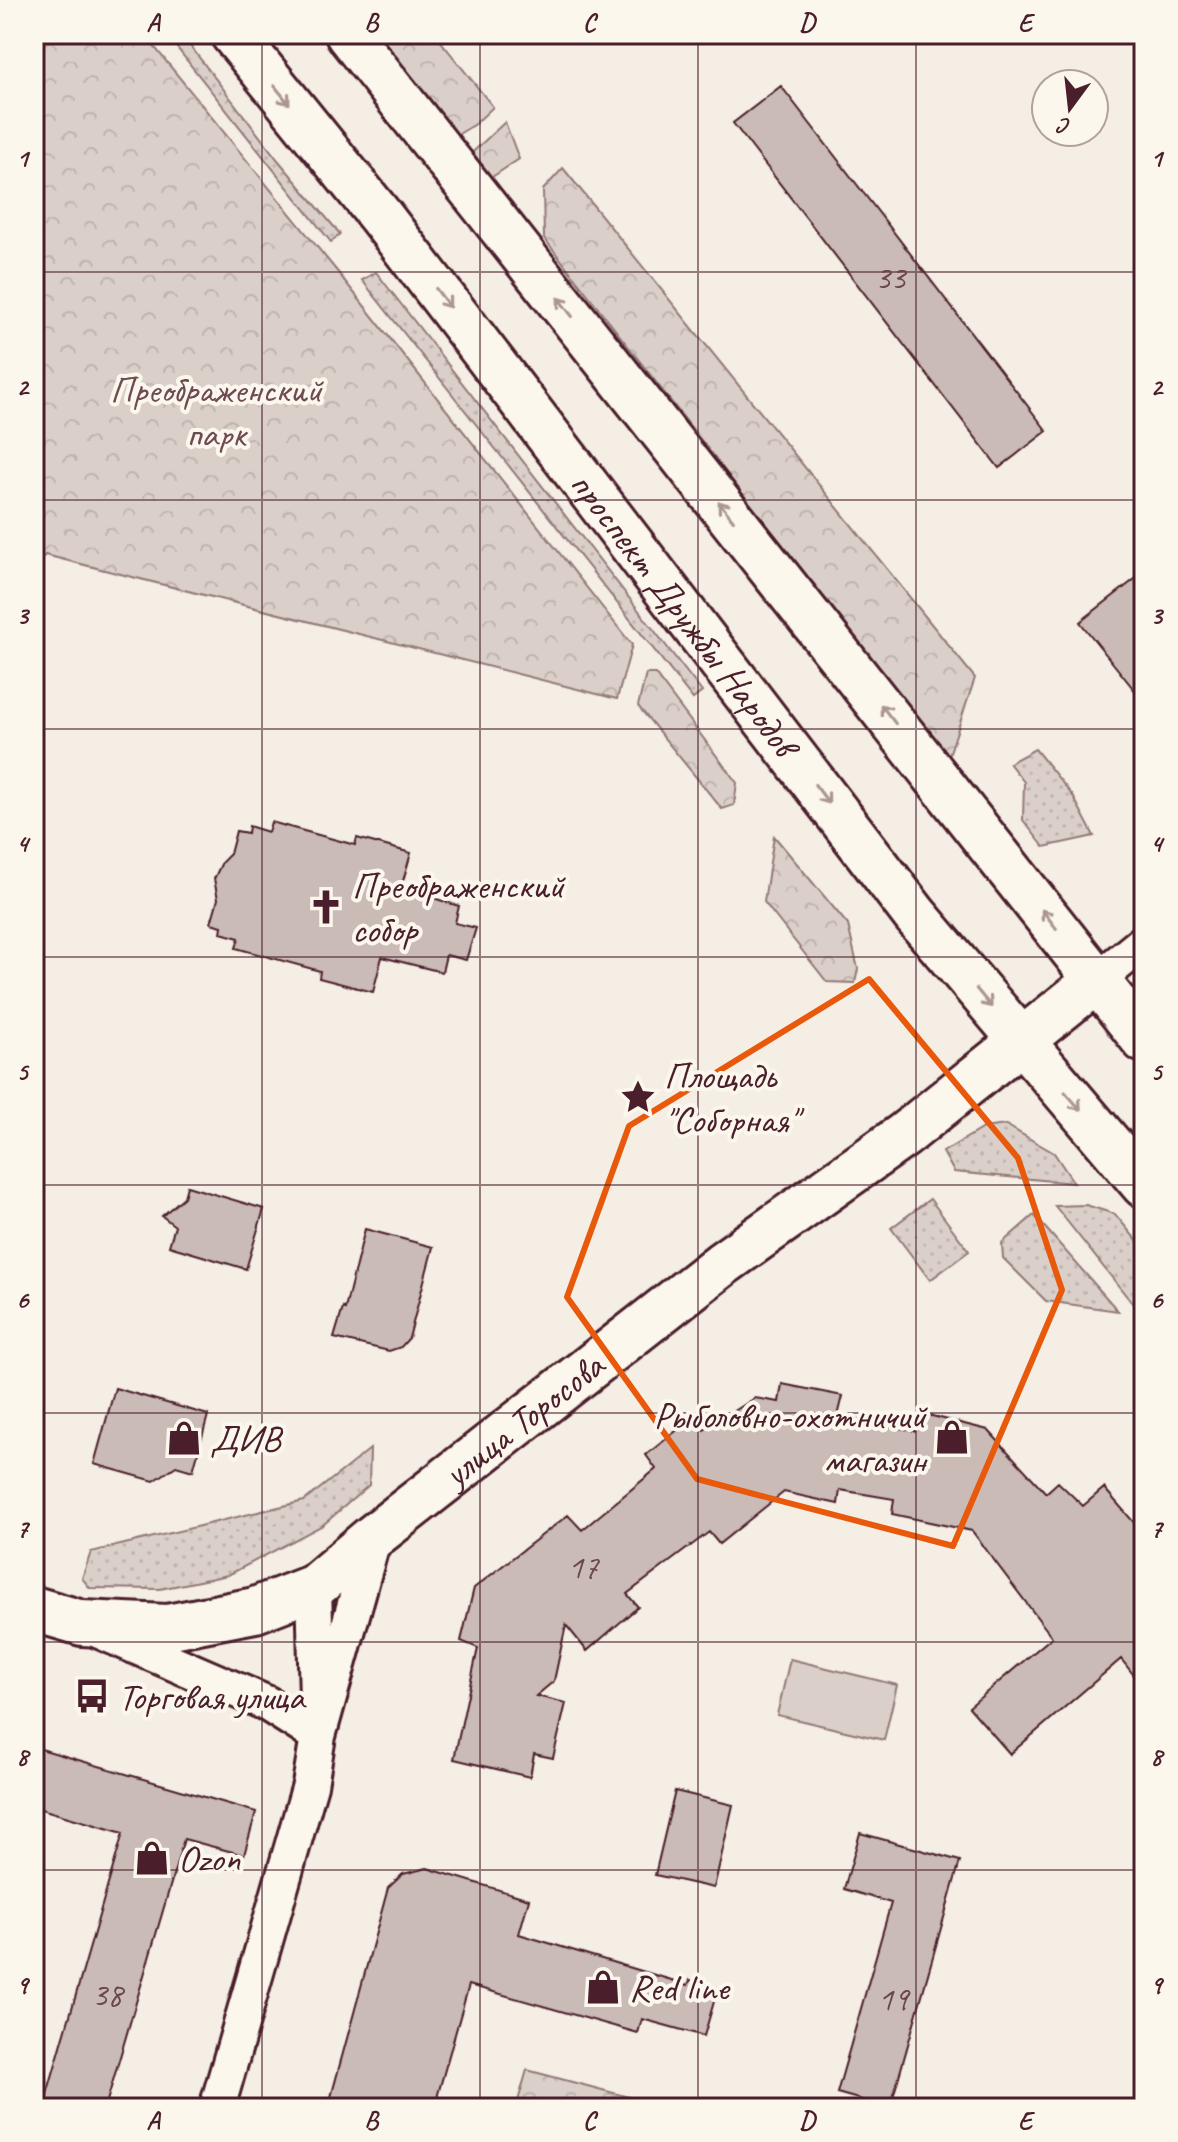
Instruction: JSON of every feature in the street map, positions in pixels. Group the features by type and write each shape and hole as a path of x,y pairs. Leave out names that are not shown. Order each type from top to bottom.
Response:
{"main road":[{"name":"проспект Дружбы Народов","path":"233,34 381,217 915,915 1144,1185"},
{"path":"348,34 1144,1040"},
{"name":"улица Торосова","path":"374,1536 722,1264 904,1135 1096,981"},
{"path":"34,1609 82,1623 167,1627 255,1610 314,1587 374,1536"}],"street":[{"name":"улица Торосова","path":"1096,981 1144,942"},
{"path":"217,2108 310,1785 318,1736 374,1536"},
{"path":"314,1587 333,1605 345,1637"},
{"path":"314,1587 318,1736"},
{"path":"82,1623 266,1703 318,1736"}],"highlighted area":[{"path":"869,979 1018,1158 1062,1290 953,1546 697,1479 567,1297 629,1126"}],"green space":[{"name":"Преображенский парк","path":"34,34 144,34 340,275 632,645 617,699 45,555 34,570"},
{"path":"166,34 181,34 278,160 340,234 331,242"},
{"path":"371,34 435,34 493,107 475,124 454,137"},
{"path":"505,122 519,159 480,185 462,162"},
{"path":"563,168 975,678 948,758 544,238 543,190"},
{"path":"376,272 702,692 693,699 362,280"},
{"path":"646,674 655,674 737,783 734,805 722,809 638,706"},
{"path":"1035,749 1073,796 1094,836 1044,847 1023,820 1024,782 1009,763"},
{"path":"774,836 848,925 858,969 855,983 827,982 764,902"},
{"path":"1006,1125 1054,1153 1074,1183 954,1172 943,1152 983,1128"},
{"path":"930,1199 969,1251 930,1280 891,1228"},
{"path":"1086,1205 1115,1214 1144,1249 1144,1318 1055,1206"},
{"path":"1034,1215 1118,1311 1046,1301 1003,1258 1002,1243"},
{"path":"370,1449 369,1485 323,1525 228,1575 160,1589 90,1588 82,1578 91,1552 304,1501"},
{"path":"790,1659 897,1685 884,1740 777,1715"},
{"path":"527,2070 640,2100 638,2108 516,2108"}],"building":[{"path":"781,86 1047,431 999,468 733,123"},
{"path":"1144,572 1144,702 1080,622"},
{"name":"Преображенский собор","path":"271,822 355,845 357,838 411,853 401,888 459,906 455,923 476,928 466,960 446,955 442,972 382,957 373,992 319,978 320,971 236,948 239,938 221,933 222,926 211,923 218,899 214,879 222,862 230,854 236,831 248,833 249,826 268,832"},
{"path":"187,1186 264,1209 246,1269 169,1246 175,1226 162,1216 184,1197"},
{"path":"365,1229 433,1247 409,1338 401,1347 389,1351 334,1338 345,1309"},
{"path":"782,1384 843,1396 838,1416 915,1431 920,1413 988,1430 1046,1493 1058,1482 1083,1506 1104,1488 1144,1534 1144,1688 1121,1659 1010,1754 969,1707 1052,1637 972,1531 892,1514 894,1499 840,1490 838,1504 784,1492 719,1544 709,1532 627,1594 638,1607 587,1651 566,1625 554,1681 536,1696 566,1703 553,1758 534,1754 530,1777 454,1759 478,1648 461,1641 474,1588 568,1515 582,1530 656,1469 646,1455 695,1416 704,1430 755,1398 779,1402"},
{"path":"115,1388 208,1415 193,1471 176,1466 154,1481 94,1464"},
{"path":"34,1747 256,1812 244,1855 184,1839 105,2108 43,2108 123,1833 34,1807"},
{"path":"675,1791 733,1805 714,1888 655,1875"},
{"path":"860,1833 960,1861 890,2108 837,2093 891,1903 844,1889"},
{"path":"427,1868 529,1899 519,1934 688,1985 690,1980 718,1988 704,2036 642,2019 638,2033 469,1985 434,2108 328,2108 388,1888 403,1874"}],"place":[{"name":"Преображенский собор","path":"326,907"},
{"name":"Площадь \"Соборная\"","path":"638,1097"},
{"name":"Рыболовно-охотничий магазин","path":"952,1437"},
{"name":"ДИВ","path":"184,1438"},
{"name":"Торговая улица","path":"92,1696"},
{"name":"Ozon","path":"152,1858"},
{"name":"Red line","path":"603,1987"}]}
